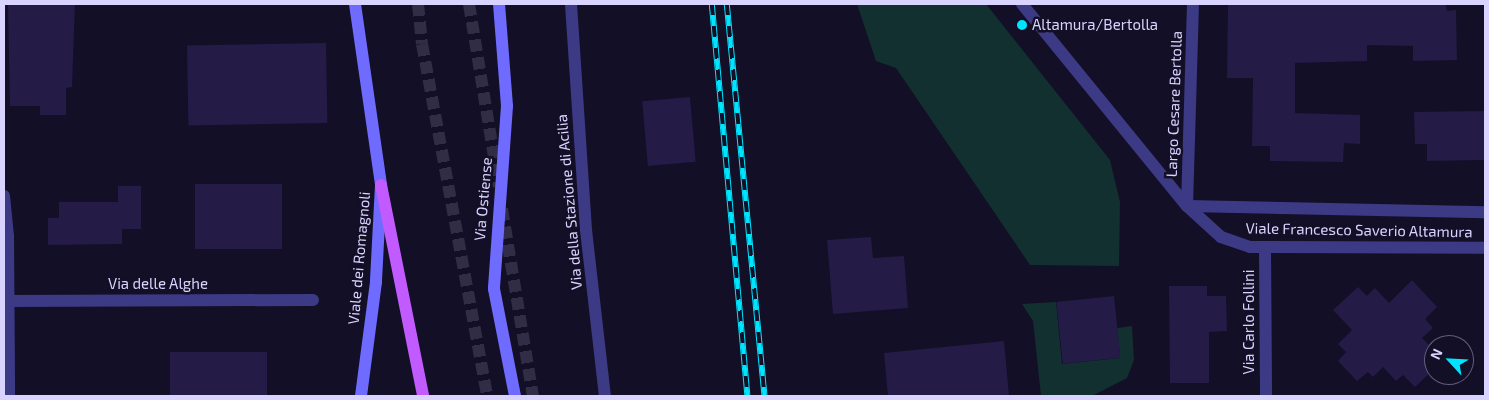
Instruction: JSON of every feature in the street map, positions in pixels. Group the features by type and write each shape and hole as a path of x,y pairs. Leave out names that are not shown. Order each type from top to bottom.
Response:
{"main road":[{"name":"Viale dei Romagnoli","path":"355,4 381,185 376,282 360,396"},
{"name":"Via Ostiense","path":"499,4 507,106 494,289 515,396"},
{"path":"381,185 423,396"}],"street":[{"name":"Via della Stazione di Acilia","path":"571,4 586,230 605,396"},
{"name":"Viale Francesco Saverio Altamura","path":"1022,4 1187,206 1220,237 1241,246 1265,247 1485,248"},
{"name":"Largo Cesare Bertolla","path":"1187,206 1193,4"},
{"path":"4,196 9,396"},
{"name":"Viale Francesco Saverio Altamura","path":"1187,206 1485,212"},
{"name":"Via Carlo Follini","path":"1265,247 1266,396"},
{"name":"Via delle Alghe","path":"6,301 313,300"}],"green space":[{"path":"857,4 986,4 1110,160 1120,202 1119,266 1030,265 896,68 876,61"},
{"path":"1056,302 1062,364 1120,358 1117,328 1132,326 1134,360 1127,378 1092,396 1041,396 1033,321 1022,304"}],"building":[{"path":"8,4 75,4 72,87 66,88 66,115 40,115 40,106 10,106"},
{"path":"1228,4 1446,5 1447,11 1456,10 1457,60 1413,61 1413,46 1367,45 1367,61 1295,63 1295,113 1360,115 1360,144 1344,143 1343,162 1270,161 1270,146 1252,146 1253,78 1227,78"},
{"path":"326,43 327,123 188,125 187,45"},
{"path":"690,97 696,162 648,166 642,101"},
{"path":"1485,111 1485,160 1427,161 1427,144 1415,144 1414,112"},
{"path":"195,184 282,184 282,249 195,249"},
{"path":"118,186 141,186 141,229 122,229 122,244 48,245 48,218 59,218 59,202 118,202"},
{"path":"871,237 873,258 904,256 908,308 833,314 827,240"},
{"path":"1412,280 1437,307 1425,319 1433,328 1422,338 1424,340 1424,378 1415,387 1403,375 1396,381 1383,367 1373,377 1368,372 1357,381 1338,361 1346,352 1338,344 1352,330 1333,310 1358,287 1367,296 1375,288 1389,303"},
{"path":"1169,286 1207,286 1207,296 1226,296 1227,331 1209,332 1209,383 1170,383"},
{"path":"1114,296 1120,358 1063,364 1056,302"},
{"path":"1004,341 1009,396 888,396 884,353"},
{"path":"170,352 267,352 267,396 170,396"}],"tunnel":[{"path":"418,4 422,44 487,396"},
{"path":"469,4 499,187"},
{"path":"502,209 533,396"}],"railway":[{"path":"712,4 748,396"},
{"path":"727,4 765,396"}],"place":[{"name":"Altamura/Bertolla","path":"1022,25"}]}
